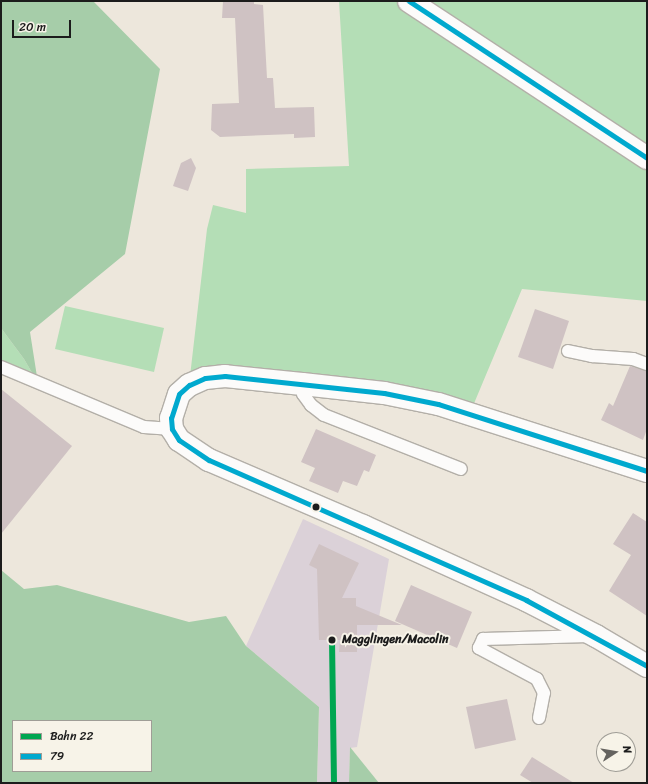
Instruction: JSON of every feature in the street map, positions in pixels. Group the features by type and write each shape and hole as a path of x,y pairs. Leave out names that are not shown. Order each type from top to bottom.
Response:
{"street":[{"path":"409,1 647,158"},
{"path":"647,471 438,404 384,393 225,376 205,378 189,385 179,394 173,406 172,429 179,440 210,460 363,526 526,600 596,636 647,666"}],"lane":[{"path":"568,351 592,356 627,358 647,364"},
{"path":"1,367 144,427 172,429"},
{"path":"302,384 303,394 311,405 324,415 461,469"},
{"path":"539,718 544,693 537,679 479,648 483,639 596,636"}],"shaded area":[{"path":"303,519 389,559 357,747 350,748 349,783 317,783 319,707 246,646"}],"green space":[{"path":"1,1 93,1 160,69 125,254 30,332 38,383 24,359 1,328"},
{"path":"339,1 647,1 647,301 522,289 470,413 384,393 189,385 207,229 213,205 246,213 246,169 349,166"},
{"path":"65,306 164,328 154,372 55,349"},
{"path":"1,328 24,359 38,383 1,367"},
{"path":"1,570 24,589 57,585 189,622 226,616 246,646 319,707 317,783 1,783"},
{"path":"350,747 379,783 349,783"}],"building":[{"path":"223,1 254,1 254,4 263,5 267,78 273,78 275,108 314,107 315,137 294,138 294,134 220,137 211,130 212,104 239,103 235,18 222,18"},
{"path":"191,158 196,168 188,191 173,186 181,163"},
{"path":"535,309 569,321 553,369 518,357"},
{"path":"630,366 647,371 647,429 643,440 601,420 609,403 613,406"},
{"path":"1,389 72,446 1,534"},
{"path":"316,429 376,455 369,472 364,470 357,486 343,481 338,493 309,481 315,468 301,462"},
{"path":"633,513 647,522 647,616 609,591 631,555 613,544"},
{"path":"319,544 359,563 342,598 356,598 356,606 402,625 357,625 357,652 339,652 340,640 319,640 317,569 309,565"},
{"path":"411,585 472,612 457,648 395,621"},
{"path":"507,699 516,740 475,749 466,707"},
{"path":"532,757 574,783 533,783 520,775"}],"rail line":[{"name":"22","path":"332,640 334,783"}],"transit line":[{"name":"79","path":"409,1 647,158"},
{"name":"79","path":"647,471 438,404 384,393 225,376 205,378 189,385 179,394 171,418 172,429 179,440 209,460 526,600 647,666"}],"place":[{"name":"Magglingen/Macolin","path":"332,640"}]}
